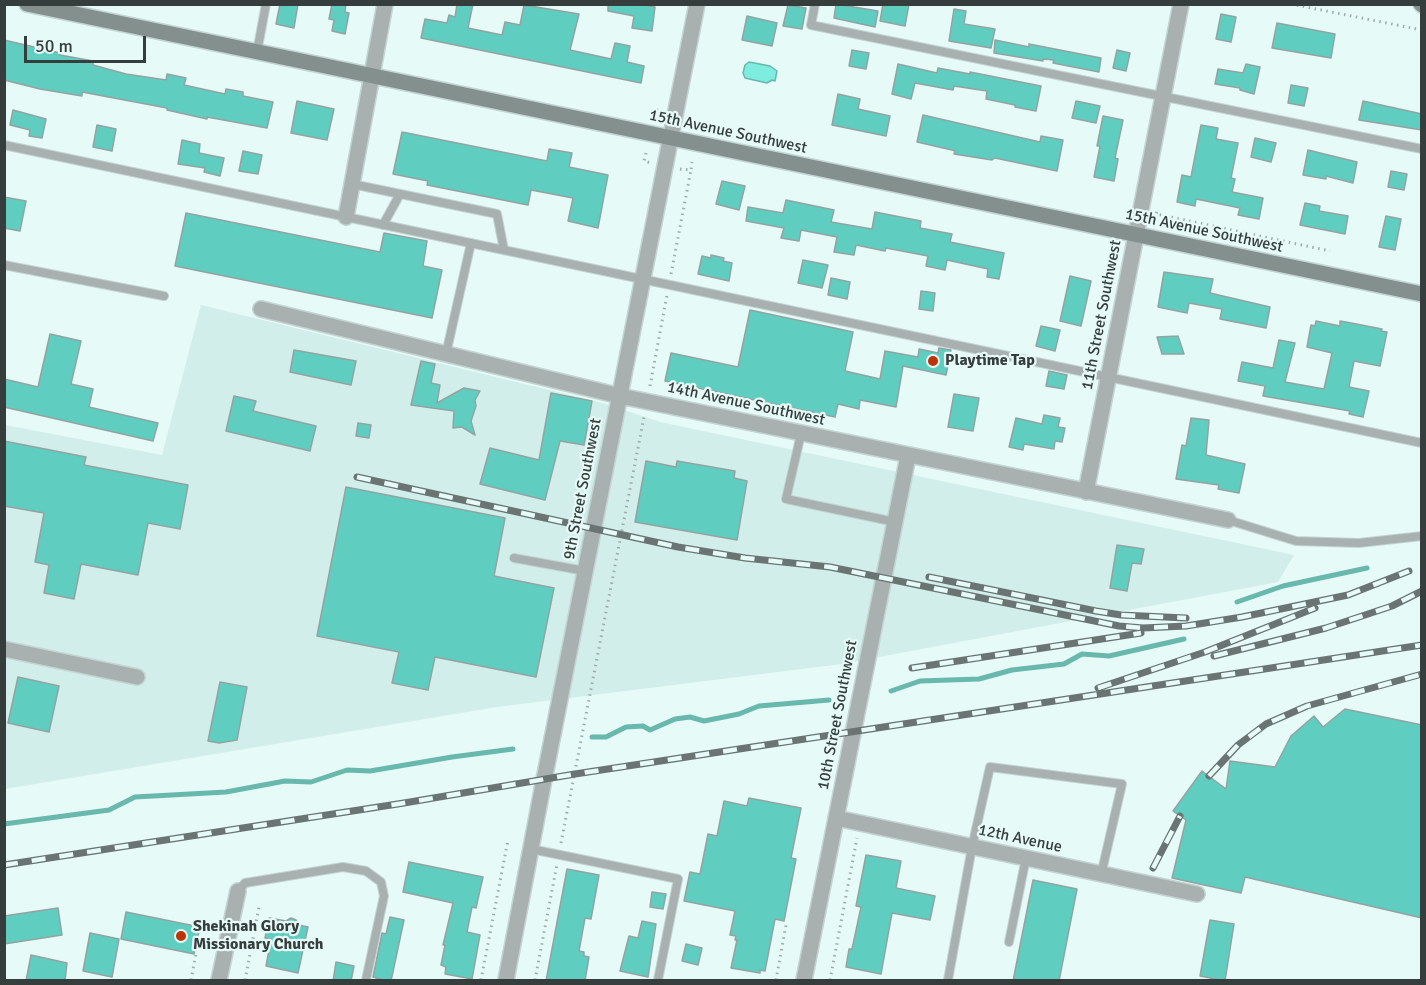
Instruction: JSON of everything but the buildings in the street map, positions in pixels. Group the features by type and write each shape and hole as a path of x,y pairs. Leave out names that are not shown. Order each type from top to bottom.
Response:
{"main road":[{"name":"15th Avenue Southwest","path":"27,4 64,8 257,52 1422,294"}],"street":[{"path":"346,217 386,4"},
{"name":"9th Street Southwest","path":"506,981 697,4"},
{"name":"11th Street Southwest","path":"1086,492 1181,4"},
{"name":"14th Avenue Southwest","path":"261,309 620,396 1228,520"},
{"name":"10th Street Southwest","path":"804,981 908,456"},
{"path":"4,649 137,677"},
{"name":"12th Avenue","path":"836,818 1197,894"},
{"path":"219,981 238,891"}],"lane":[{"path":"257,52 266,4"},
{"path":"815,4 811,25 1422,149"},
{"path":"4,145 1422,443"},
{"path":"352,184 497,214 504,250"},
{"path":"383,225 400,194"},
{"path":"447,354 471,243"},
{"path":"5,268 164,296"},
{"path":"801,434 786,499 895,522"},
{"path":"1228,520 1296,541 1359,543 1422,536"},
{"path":"514,558 585,571"},
{"path":"948,981 972,847 990,768 1122,784 1101,875"},
{"path":"531,849 678,879 658,981"},
{"path":"1009,942 1026,858"},
{"path":"238,891 245,883 278,877 343,867 366,871 381,882 384,896 366,981"}],"path":[{"path":"1291,4 1422,30"},
{"path":"652,124 656,110 664,111"},
{"path":"646,153 644,161 651,163"},
{"path":"680,169 691,170 692,162"},
{"path":"1158,204 1156,214 1330,251"},
{"path":"535,981 645,415"},
{"path":"830,981 857,837"},
{"path":"481,981 508,840"},
{"path":"245,981 259,907"},
{"path":"776,981 786,925"},
{"path":"191,981 196,954"}],"shaded area":[{"path":"201,305 606,404 660,422 1294,555 1278,582 842,664 497,707 5,789 5,425 162,455"}],"water":[{"path":"749,62 770,66 777,71 775,81 767,83 745,78 743,73 745,65"}],"waterway":[{"path":"1237,602 1283,586 1367,568"},
{"path":"891,691 920,681 979,679 1012,670 1064,664 1082,654 1109,656 1184,639"},
{"path":"592,737 606,737 626,727 643,726 650,730 675,719 690,717 704,721 739,714 759,706 829,700"},
{"path":"4,824 109,810 135,797 226,792 285,781 311,782 347,770 370,771 513,749"}],"railway":[{"path":"357,477 678,547 745,558 830,567 1119,626 1143,628 1186,626 1242,617 1348,595 1409,571"},
{"path":"929,577 1121,615 1186,618"},
{"path":"1214,656 1326,628 1392,606 1422,591"},
{"path":"1098,688 1205,652 1315,608"},
{"path":"912,668 1141,633"},
{"path":"4,865 575,774 1422,645"},
{"path":"1209,776 1238,745 1266,724 1307,706 1422,674"},
{"path":"1153,868 1180,816"}],"place":[{"name":"Playtime Tap","path":"933,361"},
{"name":"Shekinah Glory Missionary Church","path":"181,936"}]}
